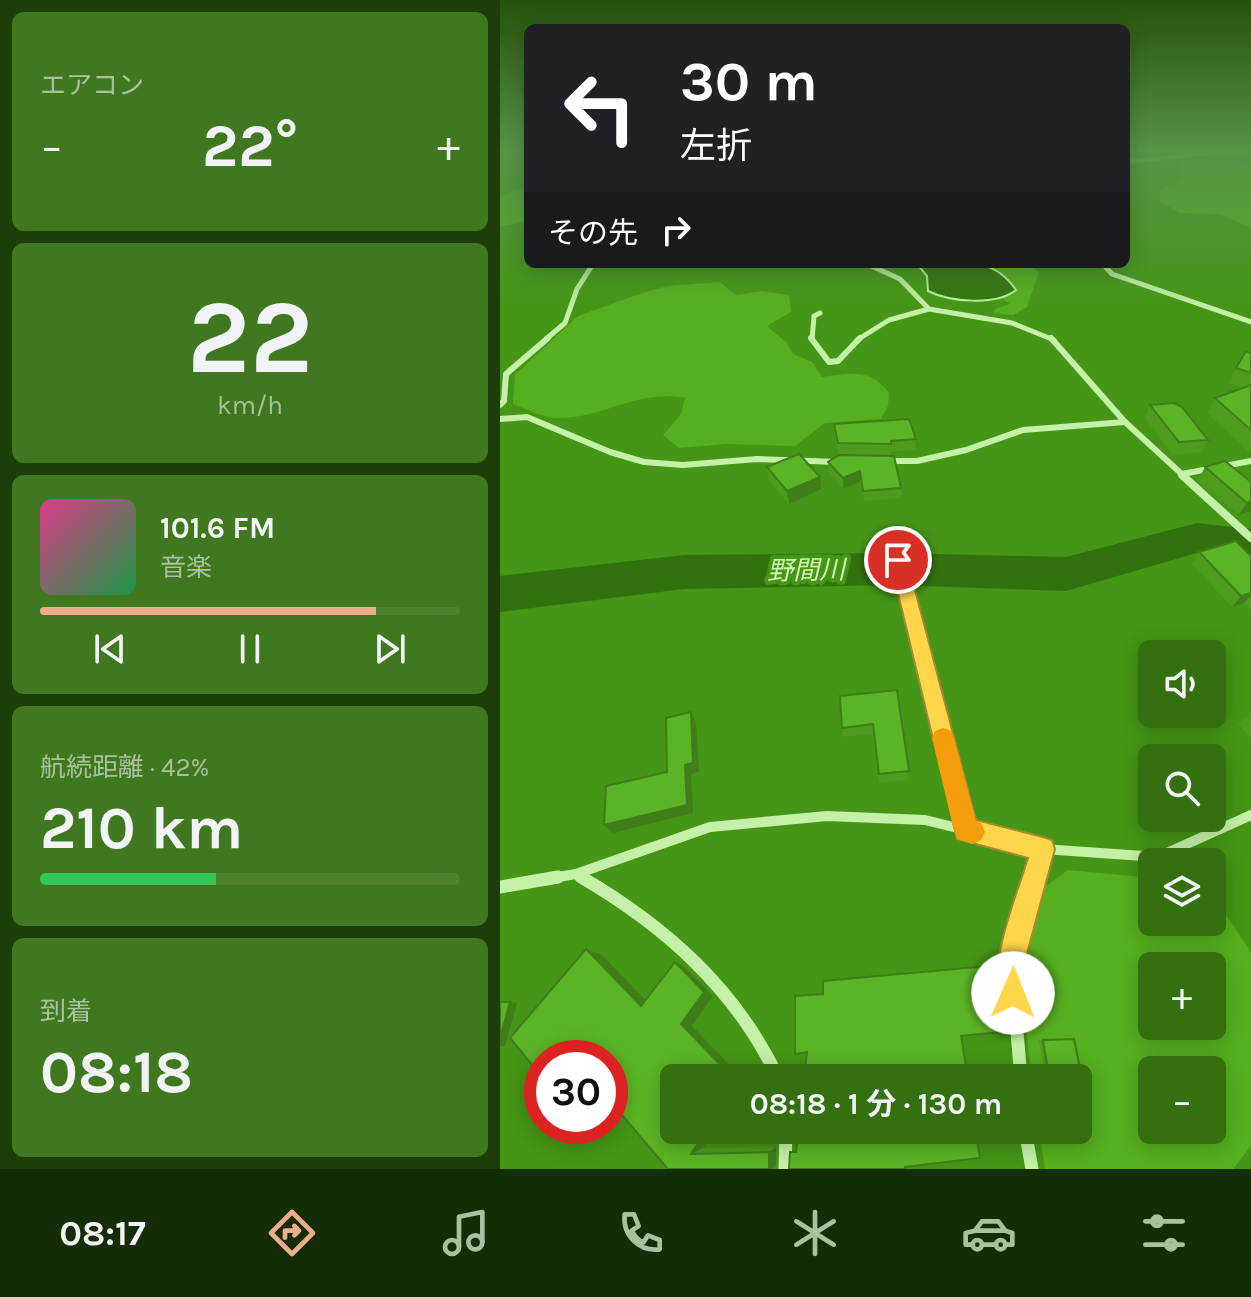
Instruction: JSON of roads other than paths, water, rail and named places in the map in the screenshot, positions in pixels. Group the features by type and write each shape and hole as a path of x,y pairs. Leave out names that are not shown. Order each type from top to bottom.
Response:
{"street":[{"path":"500,405 504,401 506,374 565,323 577,289 590,268"},
{"path":"876,268 900,279 929,309"},
{"path":"1107,268 1112,274 1251,322"},
{"path":"820,313 814,316 809,334 811,343 829,362 838,361 870,328 887,320 929,309 995,319 1050,337 1125,422 1251,538"},
{"path":"500,419 527,417 610,452 644,462 683,465 757,459 854,462"},
{"path":"870,462 917,461 966,450 1023,430 1125,422"},
{"path":"1182,474 1251,461"},
{"path":"898,560 966,830"},
{"path":"500,887 576,874 710,827 827,816 925,820 1043,849 1158,857 1251,815"},
{"path":"1020,1064 1011,965 1043,849"},
{"path":"576,874 622,899 693,960 738,1008 773,1064"},
{"path":"785,1169 786,1144"},
{"path":"1028,1144 1032,1169"}],"waterway":[{"name":"野間川","path":"500,594 684,572 893,569 1066,574 1197,538 1251,544"}]}
